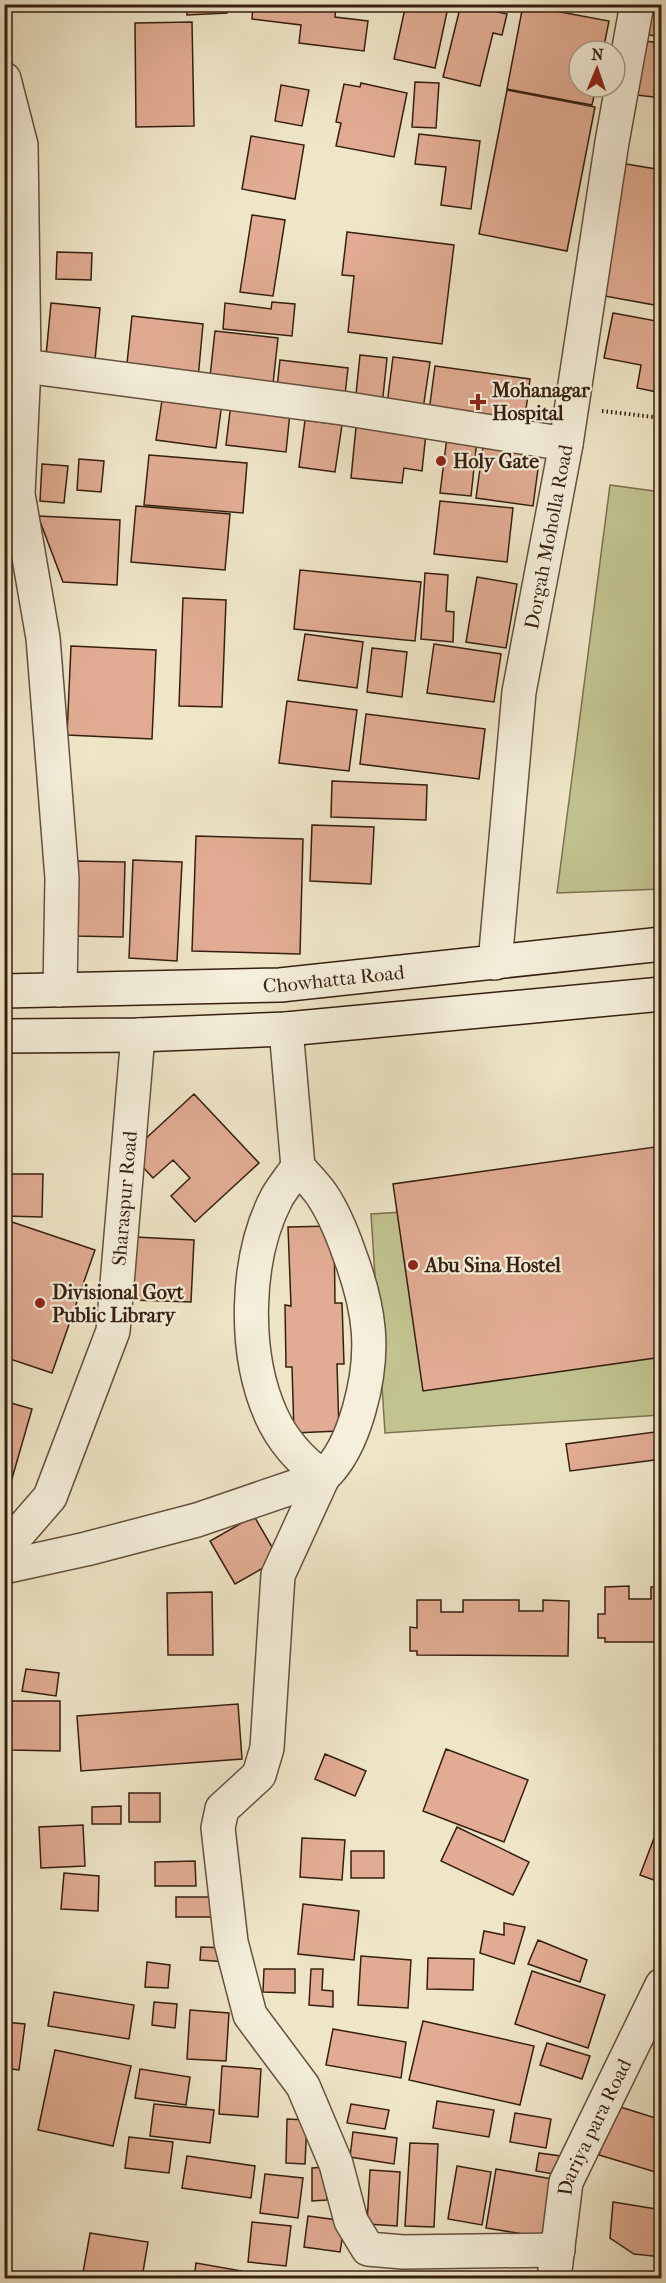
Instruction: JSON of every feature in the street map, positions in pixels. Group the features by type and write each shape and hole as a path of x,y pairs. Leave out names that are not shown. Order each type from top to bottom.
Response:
{"street":[{"name":"Dorgah Moholla Road","path":"495,963 519,692 566,444 612,142 637,4"},
{"path":"4,79 21,145 24,366 18,494 43,638 62,878 60,990"},
{"path":"24,366 342,408 566,444"},
{"name":"Chowhatta Road","path":"4,991 280,985 662,944"},
{"path":"4,1036 138,1035 285,1029 662,994"},
{"path":"285,1029 298,1167 321,1194 339,1226 363,1289 369,1323 369,1366 356,1420 340,1456 323,1477 278,1575 267,1748 260,1775 222,1809 218,1828 231,1942 250,2015 303,2086 336,2164 351,2221 368,2249 556,2264"},
{"name":"Sharaspur Road","path":"4,1551 50,1497 113,1331 138,1035"},
{"path":"298,1167 277,1197 260,1242 251,1293 252,1334 261,1388 271,1416 290,1448 323,1477"},
{"path":"4,1567 86,1549 197,1520 323,1477"},
{"name":"Dariya para Road","path":"556,2264 566,2182 662,1985"}],"path":[{"path":"572,408 662,418"}],"green space":[{"path":"610,485 661,492 661,889 557,893"},
{"path":"661,1196 661,1415 385,1433 371,1214"}],"building":[{"path":"186,4 226,4 227,13 187,15"},
{"path":"253,4 336,4 335,17 368,21 364,51 299,43 301,25 252,19"},
{"path":"406,4 436,4 448,7 435,68 394,59"},
{"path":"461,4 507,14 502,35 493,33 480,86 443,77"},
{"path":"648,4 662,4 662,37 644,34"},
{"path":"523,5 609,21 605,39 567,39 567,99 593,99 592,105 507,89"},
{"path":"192,22 194,126 136,127 135,23"},
{"path":"635,40 662,43 662,98 628,94"},
{"path":"415,82 439,83 436,128 412,127"},
{"path":"361,83 407,93 394,157 336,146 341,123 336,122 344,84 360,87"},
{"path":"281,85 309,90 302,126 275,121"},
{"path":"507,90 595,107 567,251 479,234"},
{"path":"419,134 480,141 471,209 441,205 446,167 415,164"},
{"path":"251,136 304,145 295,199 242,189"},
{"path":"620,163 662,170 660,306 599,295"},
{"path":"252,215 285,220 273,296 240,292"},
{"path":"347,232 454,245 442,344 348,332 354,276 342,275"},
{"path":"57,252 92,253 91,280 56,279"},
{"path":"272,302 295,304 292,336 223,329 225,303 271,309"},
{"path":"51,303 100,308 95,360 46,356"},
{"path":"613,313 662,322 662,393 637,388 641,365 604,358"},
{"path":"132,316 203,324 198,379 126,373"},
{"path":"215,331 278,338 272,393 209,386"},
{"path":"360,355 387,358 382,406 355,404"},
{"path":"393,357 430,362 422,416 386,412"},
{"path":"280,360 348,368 344,404 276,397"},
{"path":"435,366 530,379 523,432 428,419"},
{"path":"164,387 223,395 216,448 156,440"},
{"path":"232,395 291,403 286,452 226,445"},
{"path":"357,417 427,424 422,471 404,468 402,483 351,478"},
{"path":"305,420 342,425 335,472 299,467"},
{"path":"447,437 477,440 471,496 440,493"},
{"path":"484,439 541,447 533,506 476,498"},
{"path":"149,455 247,463 243,513 144,505"},
{"path":"79,459 104,461 101,492 77,490"},
{"path":"42,464 68,466 64,503 40,501"},
{"path":"440,501 513,508 507,562 434,554"},
{"path":"136,506 230,514 225,570 131,562"},
{"path":"38,516 120,520 117,585 63,582"},
{"path":"300,570 421,582 415,641 294,629"},
{"path":"425,573 448,575 446,611 454,612 453,642 421,639"},
{"path":"477,577 517,584 506,648 466,642"},
{"path":"183,598 226,600 222,707 179,706"},
{"path":"305,634 363,642 357,688 298,680"},
{"path":"434,644 501,654 494,702 427,693"},
{"path":"71,646 156,650 152,739 67,735"},
{"path":"372,648 407,652 402,697 367,692"},
{"path":"287,701 357,710 349,771 279,763"},
{"path":"366,714 485,729 479,779 360,764"},
{"path":"332,781 427,785 426,820 331,817"},
{"path":"312,825 374,827 371,884 310,881"},
{"path":"196,836 303,839 300,954 192,951"},
{"path":"133,860 182,862 177,961 129,958"},
{"path":"75,861 125,862 123,937 74,936"},
{"path":"194,1094 259,1163 195,1222 171,1196 190,1178 173,1160 153,1178 130,1153"},
{"path":"662,1146 662,1357 423,1391 393,1184"},
{"path":"4,1174 43,1174 42,1217 4,1216"},
{"name":"Divisional Govt Public Library","path":"12,1222 95,1250 52,1373 4,1357 4,1243"},
{"path":"334,1226 335,1303 342,1303 344,1364 337,1364 339,1431 294,1433 292,1367 286,1367 285,1305 291,1306 288,1227"},
{"path":"135,1237 194,1240 191,1302 132,1300"},
{"path":"4,1401 32,1409 5,1503 4,1503"},
{"path":"662,1431 662,1459 570,1471 566,1444"},
{"path":"254,1516 279,1559 235,1584 210,1541"},
{"path":"629,1586 629,1599 651,1599 651,1587 662,1587 662,1642 605,1642 605,1638 598,1638 598,1614 605,1614 605,1587"},
{"path":"212,1592 213,1655 168,1655 167,1593"},
{"path":"417,1600 441,1600 441,1612 463,1612 463,1600 519,1600 519,1611 543,1611 543,1600 569,1601 568,1656 417,1655 417,1651 410,1651 410,1627 417,1628"},
{"path":"26,1669 59,1673 56,1696 22,1691"},
{"path":"12,1701 60,1701 60,1751 11,1750"},
{"path":"238,1704 242,1759 81,1771 77,1716"},
{"path":"446,1749 528,1780 504,1842 423,1811"},
{"path":"325,1754 366,1771 355,1796 315,1779"},
{"path":"129,1793 160,1793 160,1822 129,1822"},
{"path":"121,1806 121,1824 92,1824 92,1807"},
{"path":"83,1825 85,1866 41,1868 39,1827"},
{"path":"457,1827 529,1862 513,1895 441,1861"},
{"path":"656,1833 662,1835 662,1883 640,1875"},
{"path":"302,1838 345,1840 342,1880 300,1877"},
{"path":"351,1851 384,1851 384,1878 351,1878"},
{"path":"195,1861 196,1886 155,1886 155,1862"},
{"path":"64,1873 99,1876 98,1911 61,1909"},
{"path":"176,1897 215,1897 215,1917 176,1917"},
{"path":"303,1904 359,1911 354,1960 298,1954"},
{"path":"504,1923 525,1927 514,1964 480,1953 484,1931 504,1935"},
{"path":"538,1940 587,1960 580,1982 528,1964"},
{"path":"201,1947 228,1948 228,1962 200,1960"},
{"path":"361,1956 411,1960 408,2008 358,2005"},
{"path":"428,1958 474,1959 473,1990 427,1989"},
{"path":"147,1962 170,1965 168,1988 145,1987"},
{"path":"264,1969 295,1969 295,1993 263,1992"},
{"path":"311,1969 323,1969 322,1990 333,1991 333,2007 309,2005"},
{"path":"532,1971 605,1995 588,2048 515,2024"},
{"path":"54,1992 134,2005 129,2039 48,2026"},
{"path":"154,2002 177,2004 175,2028 152,2025"},
{"path":"190,2010 229,2013 226,2061 187,2059"},
{"path":"423,2021 534,2046 520,2105 409,2080"},
{"path":"4,2022 25,2024 19,2070 4,2068"},
{"path":"333,2029 406,2042 401,2078 326,2065"},
{"path":"547,2043 590,2056 582,2079 540,2065"},
{"path":"55,2050 131,2066 113,2146 38,2130"},
{"path":"222,2066 261,2069 258,2117 219,2114"},
{"path":"140,2069 190,2077 186,2105 135,2098"},
{"path":"437,2101 494,2110 489,2137 433,2128"},
{"path":"154,2104 214,2110 210,2143 150,2136"},
{"path":"351,2104 389,2110 385,2129 347,2123"},
{"path":"614,2105 662,2120 662,2174 599,2155"},
{"path":"515,2113 551,2119 546,2148 510,2142"},
{"path":"287,2119 307,2120 305,2164 286,2163"},
{"path":"353,2132 397,2138 394,2164 350,2157"},
{"path":"129,2137 173,2142 169,2173 125,2168"},
{"path":"410,2143 438,2144 434,2227 405,2226"},
{"path":"539,2153 568,2157 565,2176 536,2171"},
{"path":"187,2156 255,2166 251,2198 182,2188"},
{"path":"457,2166 491,2172 482,2225 448,2219"},
{"path":"326,2167 327,2200 312,2201 312,2168"},
{"path":"496,2169 558,2180 548,2238 486,2228"},
{"path":"370,2170 400,2172 397,2226 367,2224"},
{"path":"265,2174 303,2178 298,2218 260,2213"},
{"path":"613,2202 662,2210 662,2257 634,2254 610,2238"},
{"path":"308,2216 345,2221 340,2252 304,2247"},
{"path":"252,2222 291,2226 286,2266 248,2262"},
{"path":"90,2233 148,2242 142,2278 82,2278"},
{"path":"196,2263 242,2271 241,2278 194,2278"}],"place":[{"name":"Mohanagar Hospital","path":"478,402"},
{"name":"Holy Gate","path":"441,461"},
{"name":"Abu Sina Hostel","path":"413,1265"},
{"name":"Divisional Govt Public Library","path":"40,1303"}]}
